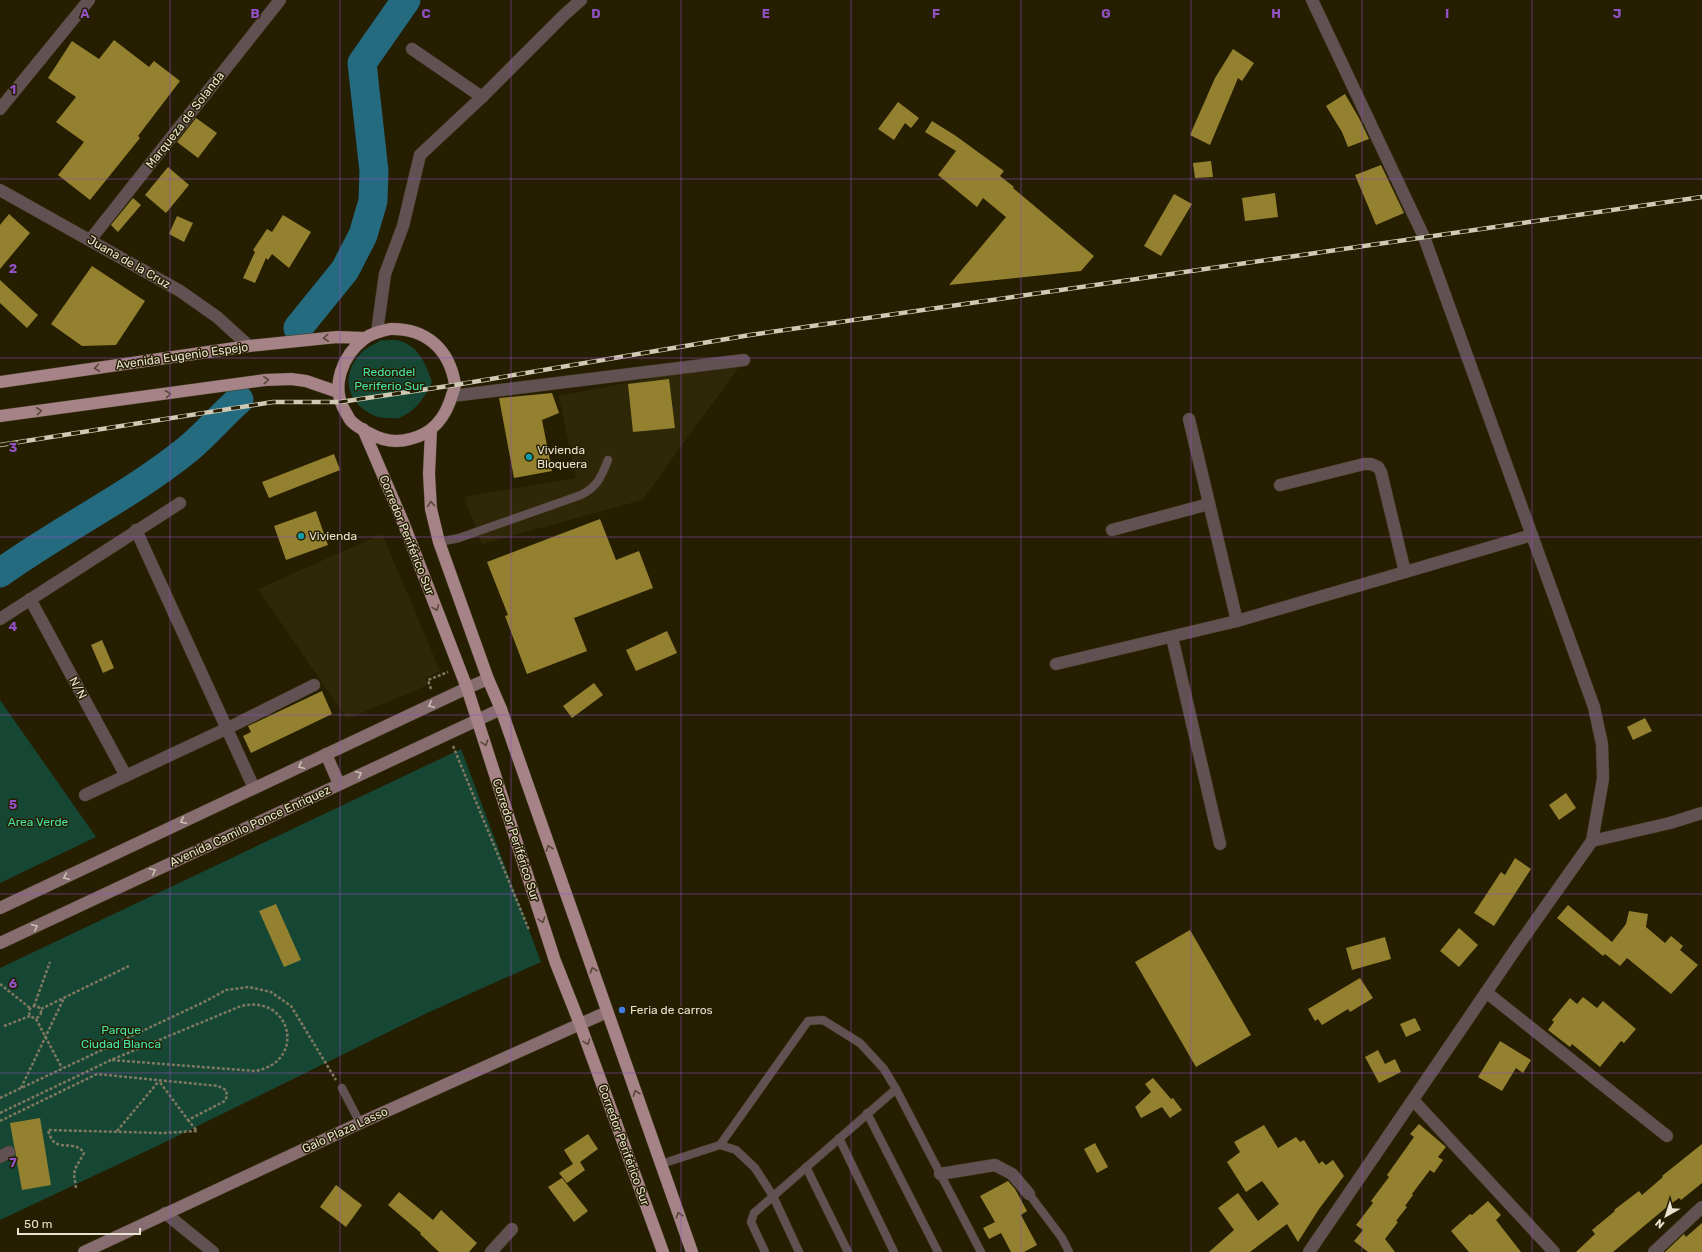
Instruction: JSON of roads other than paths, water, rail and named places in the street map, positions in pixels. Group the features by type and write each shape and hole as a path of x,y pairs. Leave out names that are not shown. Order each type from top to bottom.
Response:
{"main road":[{"path":"390,329 402,329 415,332 426,337 437,345 445,355 450,367 455,385 446,412 431,430 409,440 386,440 374,436 351,421 340,402 338,380 347,358 355,347 365,338 377,332 390,329"},
{"name":"Avenida Eugenio Espejo","path":"0,382 249,346 337,337 365,338"},
{"path":"0,416 265,380 291,379 306,381 338,392"},
{"name":"Corredor Periférico Sur","path":"363,429 403,522 459,668 555,961 580,1024 663,1252"},
{"path":"431,430 429,474 431,509 439,542 500,709 692,1252"},
{"path":"0,908 488,679"},
{"name":"Avenida Camilo Ponce Enriquez","path":"0,943 500,709"},
{"path":"326,754 339,784"},
{"name":"Galo Plaza Lasso","path":"84,1252 360,1123 607,1012"}],"street":[{"path":"0,109 89,0"},
{"name":"Marqueza de Solanda","path":"90,240 280,0"},
{"path":"377,332 385,274 403,226 420,155 482,98 564,15 581,0"},
{"path":"1309,1252 1486,992 1592,841 1603,778 1602,744 1594,707 1424,237 1312,0"},
{"path":"412,49 482,98"},
{"name":"Juana de la Cruz","path":"0,190 180,291 217,317 249,346"},
{"path":"452,396 744,360"},
{"path":"1189,419 1237,621"},
{"path":"1280,485 1364,464 1371,464 1378,467 1381,472 1405,572"},
{"path":"0,619 180,503"},
{"path":"1112,530 1209,504"},
{"path":"136,530 228,728 254,788"},
{"path":"1056,664 1237,621 1532,534"},
{"name":"N/N","path":"30,599 126,776"},
{"path":"1172,637 1220,844"},
{"path":"85,795 228,728 314,685"},
{"path":"1592,841 1670,823 1702,813"},
{"path":"1486,992 1667,1136"},
{"path":"1413,1100 1554,1252"},
{"path":"940,1174 995,1165 1012,1174 1029,1194"},
{"path":"1654,1252 1702,1207"},
{"path":"165,1213 213,1252"},
{"path":"491,1252 512,1229"}],"lane":[{"path":"439,542 459,538 581,495 591,489 600,479 608,460"},
{"path":"720,1145 808,1020 823,1020 860,1043 884,1069 896,1089 981,1252"},
{"path":"342,1088 360,1123"},
{"path":"765,1252 751,1222 754,1213 896,1089"},
{"path":"867,1113 938,1252"},
{"path":"839,1138 894,1252"},
{"path":"661,1164 720,1145 736,1150 755,1168 773,1196 799,1252"},
{"path":"806,1167 848,1252"},
{"path":"1029,1194 1062,1238 1069,1252"}],"waterway":[{"path":"298,328 345,270 363,235 373,201 374,171 362,63 406,0"},
{"path":"0,573 166,466 195,443 239,400"}],"railway":[{"path":"0,445 273,402 340,402 455,385 750,335 1702,197"}],"place":[{"name":"Vivienda Bloquera","path":"529,457"},
{"name":"Vivienda","path":"301,536"},
{"name":"Feria de carros","path":"622,1010"}],"park label":[{"name":"Redondel Periferio Sur","path":"389,379"},
{"name":"Area Verde","path":"38,822"},
{"name":"Parque Ciudad Blanca","path":"121,1037"}]}
